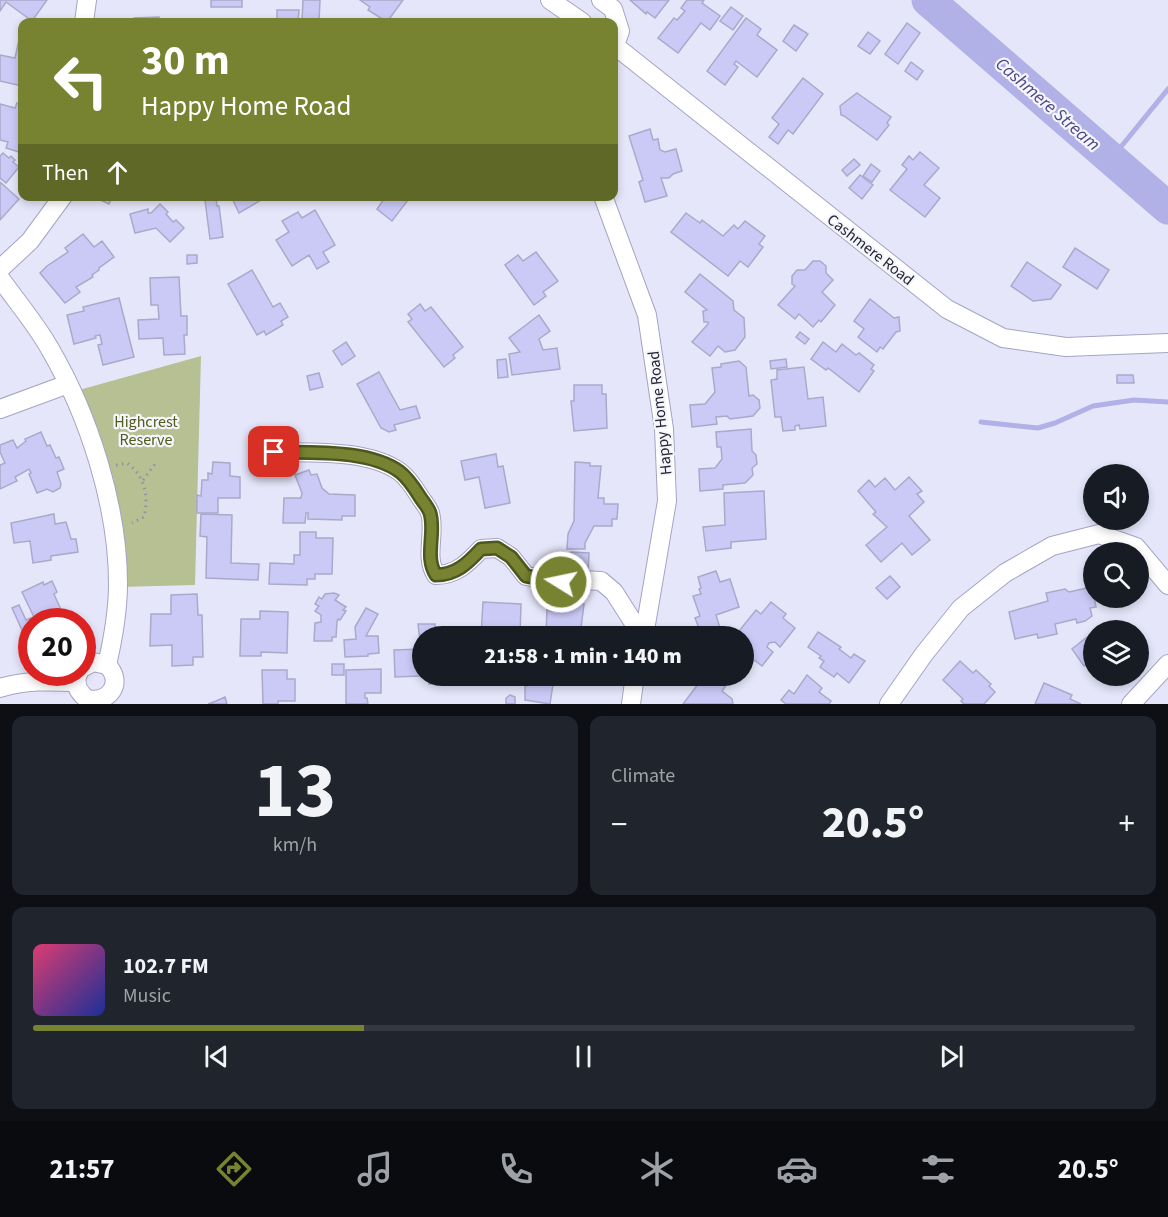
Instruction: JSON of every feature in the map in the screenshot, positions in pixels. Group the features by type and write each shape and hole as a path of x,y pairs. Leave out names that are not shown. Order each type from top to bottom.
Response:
{"street":[{"path":"85,18 87,0"},
{"path":"550,0 576,18"},
{"name":"Cashmere Road","path":"601,0 613,9 616,18"},
{"name":"Cashmere Road","path":"618,49 947,309 1003,338 1066,347 1168,343"},
{"path":"0,269 30,240 59,201"},
{"name":"Happy Home Road","path":"605,201 647,315 664,429 667,501 645,626"},
{"path":"0,279 35,325 68,384 90,433 100,469 118,558 118,587 113,636 107,665"},
{"path":"0,409 68,384"},
{"name":"Happy Home Road","path":"274,452 349,454 375,461 399,472 415,489 430,512 432,540 430,566 436,575 447,575 467,564 481,549 497,548 511,557 526,576 561,582 601,581 614,592 636,626"},
{"path":"889,704 924,654 961,608 1005,573 1053,546 1099,534 1137,547 1168,585"},
{"path":"78,686 78,689 87,699 118,699 112,672 107,665 96,663"},
{"path":"1131,704 1168,664"},
{"path":"0,688 18,685"},
{"path":"631,704 633,686"}],"path":[{"path":"100,469 127,463 143,480 147,503 144,517 135,522 112,528"},
{"path":"143,480 155,464"}],"green space":[{"name":"Highcrest Reserve","path":"201,356 195,585 119,587 118,558 72,392"}],"building":[{"path":"0,0 47,0 34,18 28,18 6,2 0,11"},
{"path":"211,0 242,0 242,7 211,7"},
{"path":"303,0 320,0 319,18 302,18"},
{"path":"360,0 403,0 390,18 381,18 368,10 370,7"},
{"path":"630,0 669,0 655,18 647,12 646,14"},
{"path":"687,0 704,0 702,3 720,16 710,30 701,23 678,53 658,38 674,18 677,20 685,11 681,8"},
{"path":"731,7 743,16 733,30 720,21"},
{"path":"277,10 299,10 298,18 277,18"},
{"path":"746,18 761,29 757,35 777,50 757,77 736,61 734,64 738,67 725,85 707,71"},
{"path":"907,23 920,33 898,64 885,54"},
{"path":"794,25 808,34 796,51 783,41"},
{"path":"868,32 880,41 870,54 858,46"},
{"path":"18,44 18,85 0,81 0,55 15,58"},
{"path":"911,62 923,71 917,80 905,71"},
{"path":"803,78 823,94 793,134 788,130 778,144 769,137 779,124 772,118"},
{"path":"857,93 891,117 887,123 889,125 877,140 841,115 840,106"},
{"path":"18,103 18,152 6,148 8,142 0,140 0,104 15,108"},
{"path":"650,129 653,140 658,139 660,150 665,152 676,149 682,171 669,178 661,178 667,196 645,202 639,182 643,180 629,136"},
{"path":"920,152 939,168 924,185 940,198 925,217 890,190 907,169 902,165 909,156 913,160"},
{"path":"3,153 9,158 11,156 18,166 6,183 0,178 0,156"},
{"path":"854,159 860,165 847,176 842,170"},
{"path":"871,164 880,171 872,182 863,176"},
{"path":"860,175 873,185 862,199 849,188"},
{"path":"0,182 18,200 0,220"},
{"path":"205,201 216,201 223,237 210,239"},
{"path":"233,201 259,201 239,213"},
{"path":"383,201 407,201 392,221 377,209"},
{"path":"160,204 168,212 166,214 173,222 176,220 184,228 170,242 156,228 135,233 130,214 148,209 148,213 151,213"},
{"path":"315,210 335,245 323,252 329,262 317,269 309,255 292,266 276,240 289,232 282,221 298,212 302,218"},
{"path":"686,213 700,223 702,220 723,236 734,225 738,229 745,221 765,236 759,244 763,247 748,267 740,261 728,276 671,232"},
{"path":"83,234 94,247 102,241 114,257 99,268 92,275 93,277 76,287 80,292 65,303 40,273 68,252 65,248"},
{"path":"1075,248 1109,270 1097,289 1063,267"},
{"path":"536,252 558,281 543,292 546,296 534,305 505,265 518,255 523,261"},
{"path":"187,255 197,255 197,263 187,264"},
{"path":"813,261 820,261 826,266 826,273 833,280 822,292 835,305 821,322 819,320 813,327 799,314 795,319 778,305 795,286 792,284 792,276 797,270 805,270"},
{"path":"1027,262 1061,285 1051,299 1033,301 1011,286"},
{"path":"252,270 273,307 280,303 288,317 281,321 283,325 266,335 264,331 257,335 228,284"},
{"path":"700,274 733,301 734,310 744,318 745,337 735,350 725,352 718,346 710,356 692,342 708,324 704,322 703,311 707,310 685,292"},
{"path":"179,277 181,316 187,316 187,335 184,335 185,354 164,355 163,338 139,339 138,320 159,319 158,305 151,305 150,278"},
{"path":"119,298 134,357 103,365 98,345 102,344 100,335 74,344 67,315 84,311 83,307"},
{"path":"870,299 894,318 899,317 900,331 896,332 883,349 880,347 877,352 858,337 864,329 854,321"},
{"path":"420,304 425,311 431,307 463,347 444,367 408,322 412,319 408,314"},
{"path":"539,315 550,331 539,339 543,350 557,348 560,369 512,375 509,354 520,352 509,338"},
{"path":"800,332 809,339 805,344 796,337"},
{"path":"346,342 355,356 342,365 333,351"},
{"path":"823,342 836,352 842,344 856,355 859,353 874,365 871,369 874,371 859,392 828,368 826,370 811,359"},
{"path":"506,359 508,377 498,378 497,360"},
{"path":"786,359 787,367 771,369 770,361"},
{"path":"739,361 746,367 749,396 753,395 759,400 760,408 753,416 730,419 727,416 716,417 717,424 692,427 690,405 705,404 715,392 712,368"},
{"path":"804,367 808,399 823,397 826,426 800,429 799,425 795,426 795,430 783,431 781,417 775,417 771,380 777,379 777,370"},
{"path":"379,372 400,410 416,406 420,418 394,425 396,430 389,432 381,428 357,384"},
{"path":"319,373 323,387 310,390 307,376"},
{"path":"1117,375 1133,375 1134,383 1117,383"},
{"path":"574,385 602,385 602,394 606,394 607,428 574,431 571,401 574,401"},
{"path":"751,429 752,451 756,455 757,464 752,468 753,475 745,483 723,485 723,489 700,491 699,469 715,468 722,459 721,447 717,447 716,432"},
{"path":"41,432 47,446 50,445 56,458 59,457 64,469 57,472 60,488 53,492 47,489 37,493 29,469 15,477 17,481 0,489 0,465 5,463 0,452 0,445 13,440 17,448 26,441 25,439"},
{"path":"496,454 498,467 503,466 510,503 485,508 479,477 465,480 461,461"},
{"path":"213,462 230,463 230,476 240,477 240,498 218,498 218,513 197,513 197,495 201,496 202,480 208,480 208,473 212,474"},
{"path":"575,462 601,466 598,498 604,498 604,504 618,504 617,519 612,519 612,526 594,526 585,543 585,549 567,549 568,534 574,521"},
{"path":"309,470 311,475 317,474 322,488 329,494 355,495 355,516 342,516 342,520 308,519 308,513 306,513 305,523 283,523 284,498 301,498 302,493 295,475"},
{"path":"909,477 922,491 917,494 924,502 909,516 930,540 912,555 902,543 881,562 866,545 887,527 873,514 876,512 858,491 869,480 875,487 885,478 895,490"},
{"path":"764,491 766,539 731,542 731,548 706,551 703,527 725,525 724,493"},
{"path":"54,514 55,524 66,522 71,539 76,539 78,552 51,556 51,560 33,563 30,541 14,543 11,523"},
{"path":"201,514 232,515 231,563 259,564 258,580 206,578 207,537 200,536"},
{"path":"300,532 316,532 316,538 333,538 332,574 315,574 315,579 307,579 307,585 269,584 270,563 294,564 294,555 300,555"},
{"path":"571,552 589,553 588,572 570,571"},
{"path":"716,571 720,582 730,579 739,607 716,615 719,626 698,626 695,618 700,616 693,596 701,594 698,577"},
{"path":"890,576 900,587 887,599 876,588"},
{"path":"52,581 57,592 54,594 60,608 30,608 22,592 43,582 44,585"},
{"path":"1065,589 1069,592 1083,589 1083,608 1090,608 1092,616 1077,623 1076,619 1055,624 1057,634 1038,638 1037,634 1015,639 1009,612 1048,601 1046,593"},
{"path":"197,594 198,615 202,615 203,657 193,657 193,665 172,666 172,645 150,646 151,614 171,614 171,595"},
{"path":"325,594 339,595 335,600 346,607 343,610 346,611 337,622 336,637 332,637 332,641 314,641 315,623 321,622 321,615 315,611 319,606 315,604 319,597 322,599"},
{"path":"552,601 584,604 581,626 546,626 547,610 551,611"},
{"path":"483,602 521,604 520,626 482,626"},
{"path":"771,602 786,614 783,618 795,628 780,647 775,642 769,643 767,647 773,652 762,666 754,660 754,626 743,626 756,610 761,614"},
{"path":"19,605 20,608 18,608 18,621 12,608"},
{"path":"366,608 378,614 366,636 378,636 379,653 345,657 344,640 356,639 355,627"},
{"path":"260,611 288,612 287,653 261,652 261,656 240,656 241,619 260,619"},
{"path":"418,624 435,624 435,626 418,626"},
{"path":"818,632 841,647 839,649 851,658 854,654 865,661 849,683 837,673 834,677 820,667 824,661 819,658 821,656 808,647"},
{"path":"1083,640 1083,665 1072,649"},
{"path":"412,649 412,676 395,677 394,650"},
{"path":"960,661 973,673 976,670 991,684 989,686 995,692 984,704 964,704 961,701 963,699 943,680"},
{"path":"332,664 344,664 344,675 332,675"},
{"path":"381,669 381,693 365,693 368,704 346,704 346,670"},
{"path":"262,670 287,670 287,679 295,679 295,701 263,704"},
{"path":"807,675 822,688 819,692 831,701 829,704 786,704 781,700 789,690 794,694"},
{"path":"1044,683 1072,695 1070,699 1081,704 1035,704"},
{"path":"525,686 553,686 550,704 525,700"},
{"path":"697,686 726,686 722,691 732,699 733,704 683,704"},
{"path":"510,695 515,697 515,704 506,704 506,698"},
{"path":"225,697 227,704 208,704 216,701"}],"waterway":[{"name":"Cashmere Stream","path":"928,0 1168,208"},
{"path":"1111,159 1168,89"},
{"path":"981,422 1038,428 1093,406 1134,400 1168,402"}],"route":[{"path":"274,452 349,454 375,461 399,472 415,489 430,512 432,540 430,566 436,575 447,575 467,564 481,549 497,548 511,557 526,576 561,582"}]}
